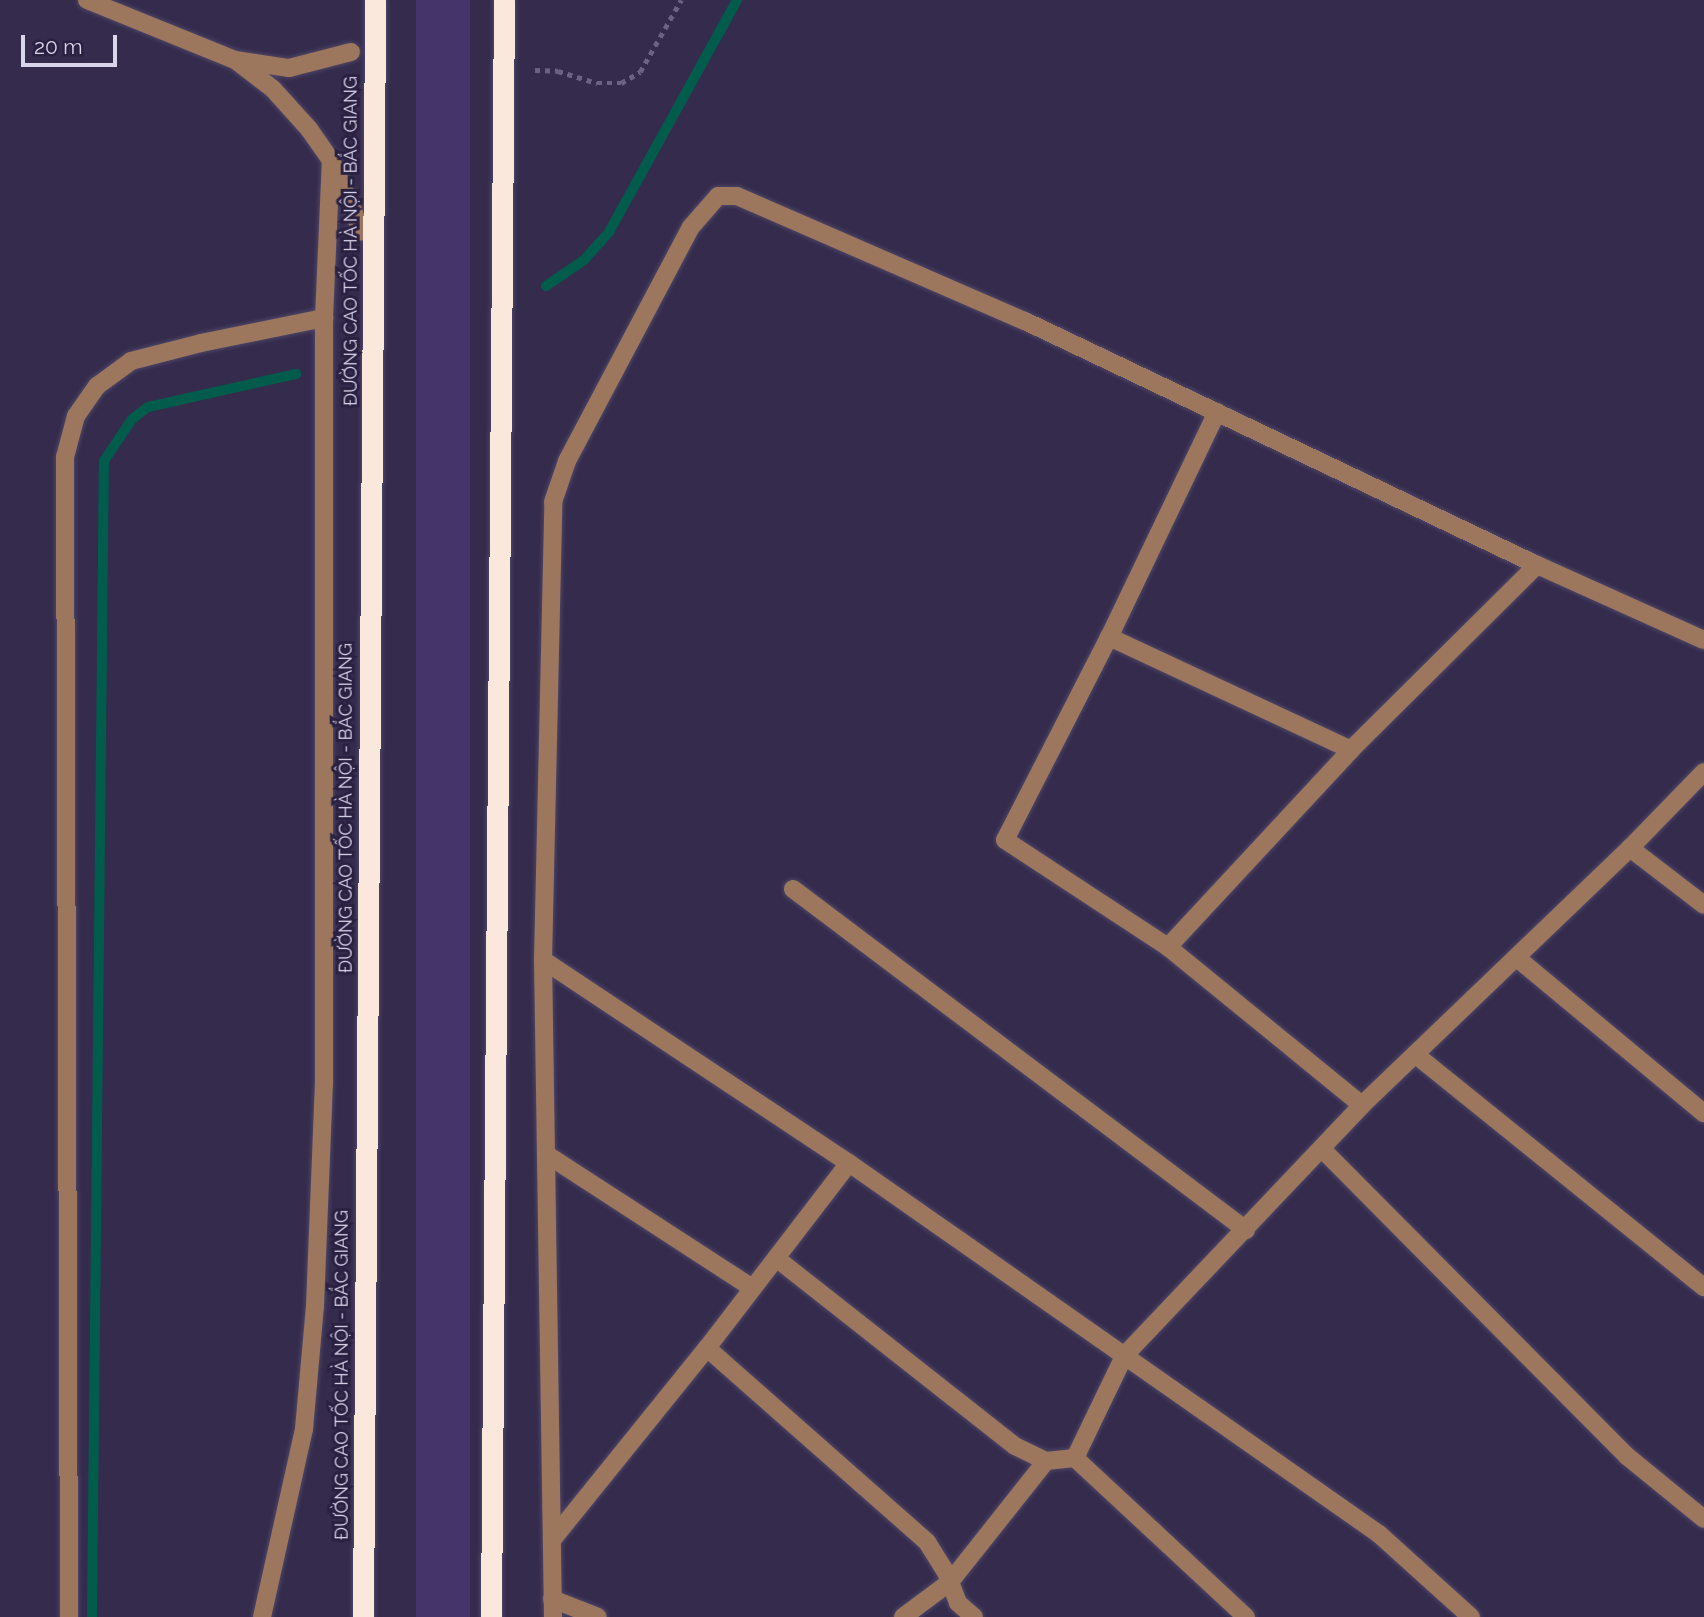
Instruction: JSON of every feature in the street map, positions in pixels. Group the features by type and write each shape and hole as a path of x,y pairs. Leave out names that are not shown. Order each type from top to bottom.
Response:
{"highway":[{"name":"ĐƯỜNG CAO TỐC HÀ NỘI - BẮC GIANG","path":"363,1617 375,0"},
{"path":"491,1617 503,0"}],"street":[{"path":"87,0 235,60 289,68 351,52"},
{"path":"235,60 273,89 309,129 331,160 362,232"},
{"path":"262,1617 304,1429 315,1306 324,1084 324,318 331,160"},
{"path":"598,1617 553,1608 543,960 553,502 566,461 691,227 708,204 718,196 737,196 1025,321 1538,565 1704,640"},
{"path":"69,1617 65,457 76,416 97,386 131,361 201,343 324,318"},
{"path":"1217,412 1109,638 1005,840 1168,947 1362,1105"},
{"path":"1168,947 1351,750 1538,565"},
{"path":"1109,638 1351,750"},
{"path":"1075,1458 1124,1356 1324,1150 1362,1105 1630,848 1704,772"},
{"path":"1630,848 1704,905"},
{"path":"793,890 1246,1230"},
{"path":"1517,958 1704,1113"},
{"path":"543,960 849,1163 1379,1534 1471,1617"},
{"path":"1416,1055 1704,1287"},
{"path":"1324,1150 1628,1457 1704,1519"},
{"path":"546,1154 751,1287"},
{"path":"552,1540 707,1348 751,1287 849,1163"},
{"path":"776,1258 1015,1446 1046,1461 1075,1458 1246,1617"},
{"path":"707,1348 926,1542 950,1581 958,1604 974,1617"},
{"path":"903,1617 950,1581 1046,1461"}],"path":[{"path":"535,69 558,71 597,83 621,83 640,72 681,0"}],"shaded area":[{"path":"416,0 470,0 470,1617 416,1617"}],"waterway":[{"path":"546,286 584,260 609,232 737,0"},
{"path":"92,1617 104,461 132,419 148,407 296,374"}]}
